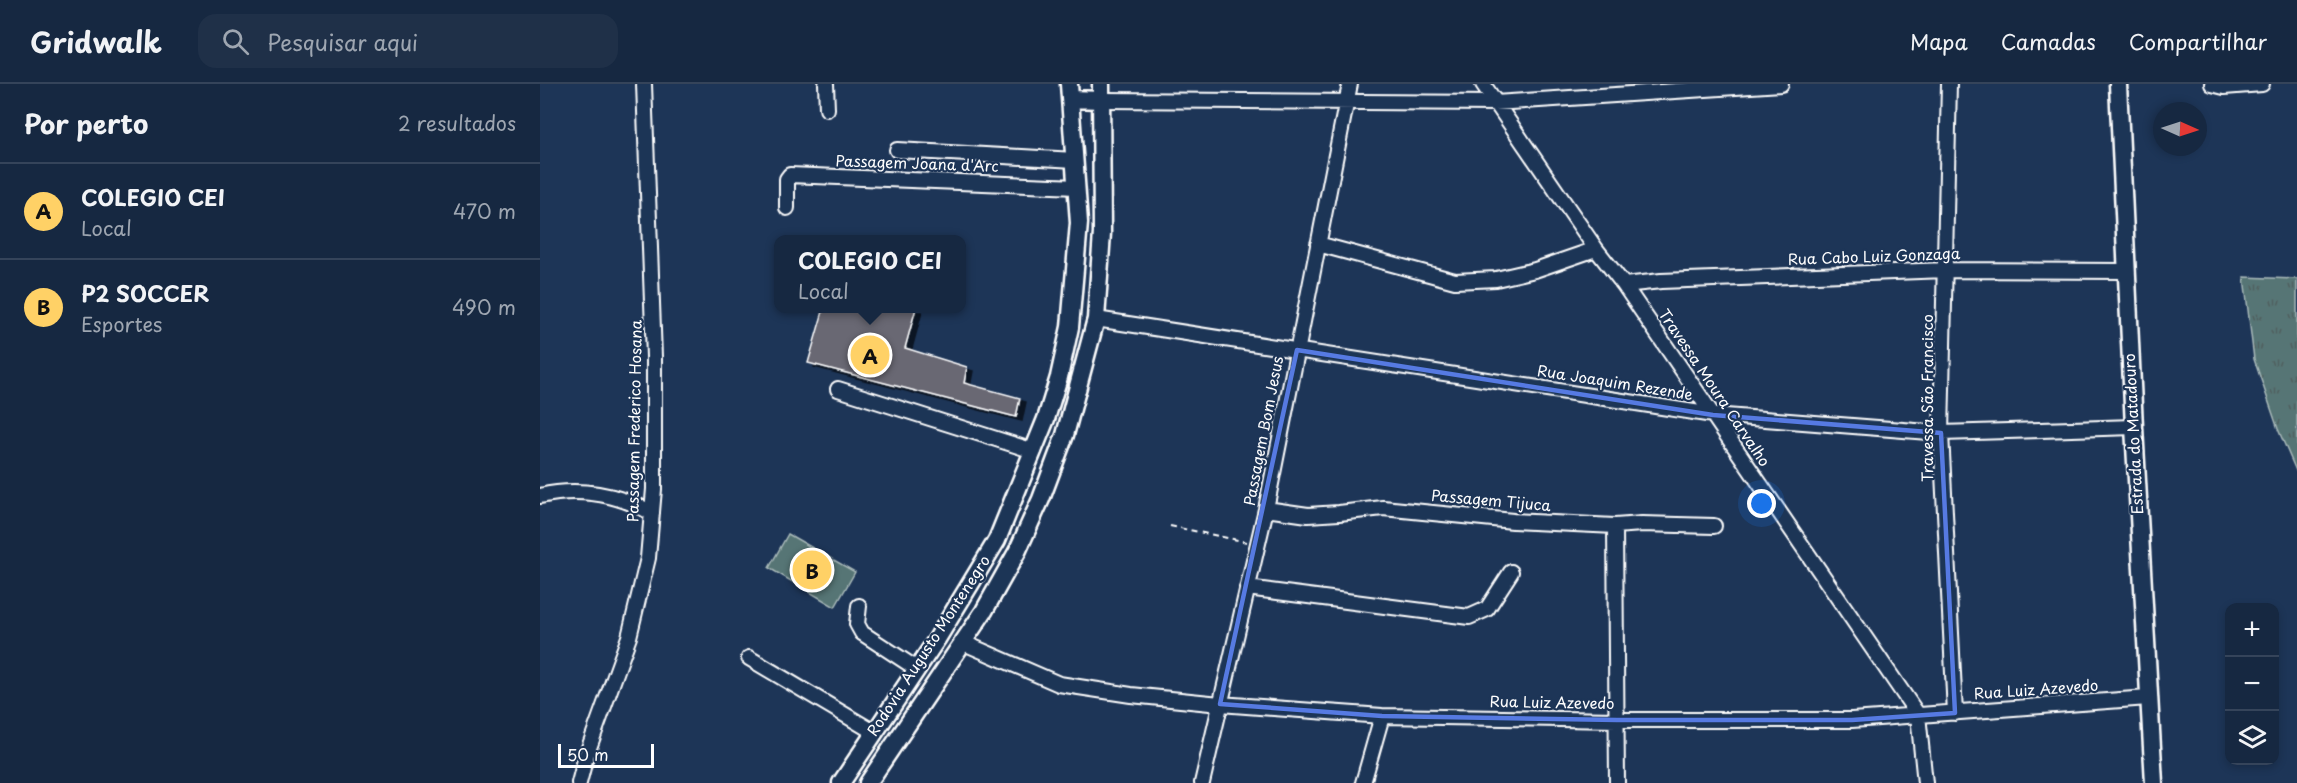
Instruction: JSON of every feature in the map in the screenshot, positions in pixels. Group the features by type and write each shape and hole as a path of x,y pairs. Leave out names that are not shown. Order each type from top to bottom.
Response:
{"main road":[{"name":"Estrada do Matadouro","path":"2118,84 2154,783"},
{"path":"1070,92 1102,92"},
{"name":"Rodovia Augusto Montenegro","path":"841,783 917,669 997,540 1034,451 1059,377 1070,327 1079,223 1070,92"},
{"name":"Rodovia Augusto Montenegro","path":"874,781 964,643 1017,552 1041,499 1065,435 1096,319 1100,257 1102,92"},
{"path":"1076,256 1100,257"},
{"path":"997,540 1017,552"}],"street":[{"name":"Passagem Frederico Hosana","path":"579,783 586,756 629,637 648,558 654,489 654,357 644,84"},
{"path":"826,84 827,110"},
{"name":"Passagem Bom Jesus","path":"1202,783 1266,509 1350,84"},
{"name":"Travessa Moura Carvalho","path":"1483,84 1596,249 1624,285 1918,715 1926,783"},
{"path":"1102,92 1347,103 1495,103 1781,84"},
{"name":"Travessa São Francisco","path":"1949,84 1941,433 1955,713"},
{"path":"2212,84 2224,87 2262,84"},
{"path":"897,150 1075,160"},
{"name":"Passagem Joana d'Arc","path":"787,208 787,178 790,175 1077,187"},
{"path":"1318,244 1455,281 1496,279 1535,270 1596,249"},
{"name":"Rua Cabo Luiz Gonzaga","path":"1624,285 1661,281 1946,270 2126,271"},
{"name":"Rua Joaquim Rezende","path":"1096,319 1713,415 1941,433 2134,427"},
{"path":"838,389 1034,451"},
{"path":"540,496 558,493 600,493 622,498 652,513"},
{"name":"Passagem Tijuca","path":"1266,509 1308,515 1383,508 1513,521 1615,526 1642,524 1714,526"},
{"path":"1615,526 1617,783"},
{"path":"1247,588 1469,617 1487,609 1511,572"},
{"path":"860,606 857,624 862,633 917,669"},
{"name":"Rua Luiz Azevedo","path":"964,643 1059,684 1131,695 1220,704 1382,716 1617,720 1852,720 2148,698"},
{"path":"749,658 874,732"},
{"path":"1363,783 1382,716"}],"path":[{"path":"1170,526 1257,544"}],"highlighted area":[{"path":"1297,350 1713,415 1941,433 1955,713 1852,720 1617,720 1382,716 1220,704"}],"green space":[{"path":"2244,277 2297,279 2297,473 2278,429 2254,359"},
{"path":"788,534 855,572 835,607 769,568"}],"building":[{"path":"823,313 915,313 905,348 967,367 964,383 1020,398 1016,417 808,363"}],"place":[{"name":"COLEGIO CEI","path":"870,355"},
{"name":"P2 SOCCER","path":"812,570"}]}
